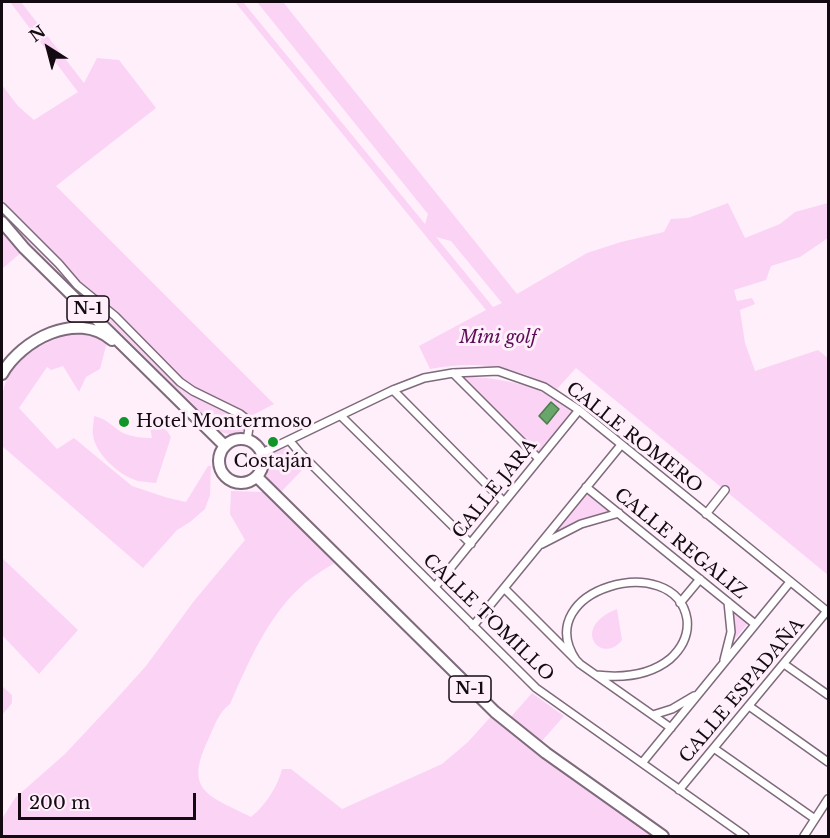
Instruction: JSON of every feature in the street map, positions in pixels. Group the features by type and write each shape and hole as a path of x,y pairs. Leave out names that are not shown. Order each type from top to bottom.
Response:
{"highway":[{"path":"2,222 24,248"},
{"name":"N-1","path":"2,232 24,248 225,446"},
{"path":"2,375 13,358 26,346 49,334 75,328 100,332 149,371"},
{"path":"236,439 248,440 262,453 263,465 257,477 246,484 237,484 222,475 218,466 218,458 225,446 236,439"},
{"name":"N-1","path":"257,477 495,712 546,753 663,837"}],"street":[{"path":"2,207 84,292 115,316 180,382 240,414 250,422 248,440"},
{"name":"CALLE ROMERO","path":"262,453 393,390 424,378 453,373 498,371 544,387 579,410 828,612"},
{"path":"453,373 539,459"},
{"path":"393,390 504,502"},
{"name":"CALLE JARA","path":"435,587 579,410"},
{"path":"341,416 471,544"},
{"name":"CALLE TOMILLO","path":"289,440 536,688 745,837"},
{"path":"473,626 621,445"},
{"name":"CALLE REGALIZ","path":"586,487 755,624"},
{"path":"706,514 725,490"},
{"path":"537,547 573,527 619,513"},
{"path":"680,603 700,579"},
{"path":"642,763 790,582"},
{"path":"576,660 567,645 569,621 577,607 594,593 617,584 642,583 662,588 680,603 686,615 687,630 681,647 667,662 653,670 632,675 610,677 596,675"},
{"path":"504,588 576,660 671,728"},
{"path":"721,668 731,632 728,602"},
{"name":"CALLE ESPADAÑA","path":"679,790 828,612"},
{"path":"784,664 828,695"},
{"path":"653,716 701,692"},
{"path":"749,706 828,762"},
{"path":"715,748 815,819"},
{"path":"804,837 828,799"}],"green space":[{"path":"10,2 21,2 84,83 97,58 119,60 156,108 56,186 274,404 251,416 242,434 231,435 221,432 31,244 2,269 2,85 18,106 34,120 78,92"},
{"name":"Mini golf","path":"235,2 243,2 425,224 428,214 257,2 283,2 517,294 587,253 664,232 671,219 688,218 728,203 745,238 780,224 795,212 828,203 828,238 800,257 771,266 766,280 734,290 737,301 752,298 755,304 740,310 745,343 755,371 818,350 828,358 828,575 576,368 557,389 526,375 496,367 464,365 430,369 419,346 486,310","holes":["436,237 451,241 502,303 493,307"]},
{"path":"76,333 95,336 107,342 100,369 86,377 79,392 63,366 51,370 47,367 19,408 57,449 74,438 132,486 186,502 208,466 211,466 210,495 205,509 177,530 143,568 2,446 2,400 4,386 10,374 27,354 51,341"},
{"path":"461,377 489,378 520,384 549,395 572,412 537,454"},
{"path":"94,416 107,421 123,433 133,436 152,438 150,427 153,427 153,422 167,431 171,437 156,483 131,478 116,469 103,457 98,450 93,433"},
{"path":"285,448 305,467 281,492 266,476 266,468 269,454"},
{"path":"586,490 612,511 611,513 554,532"},
{"path":"231,491 263,492 340,560 305,583 280,609 261,639 230,704 217,720 201,757 198,771 200,782 213,797 251,817 270,795 282,769 291,769 342,809 442,764 468,742 495,712 661,836 2,836 2,819 15,798 65,754 146,666 194,601 245,540 230,514"},
{"path":"2,558 78,630 39,674 2,635"},
{"path":"617,609 622,640 614,647 606,649 599,647 592,634 595,626 603,617"},
{"path":"732,610 749,622 730,645"},
{"path":"2,686 12,695 12,703 2,715"},
{"path":"532,693 564,716 541,742 510,718"}],"shaded area":[{"path":"551,402 559,409 547,424 539,416"}],"place":[{"name":"Hotel Montermoso","path":"124,422"},
{"name":"Costaján","path":"273,442"}]}
